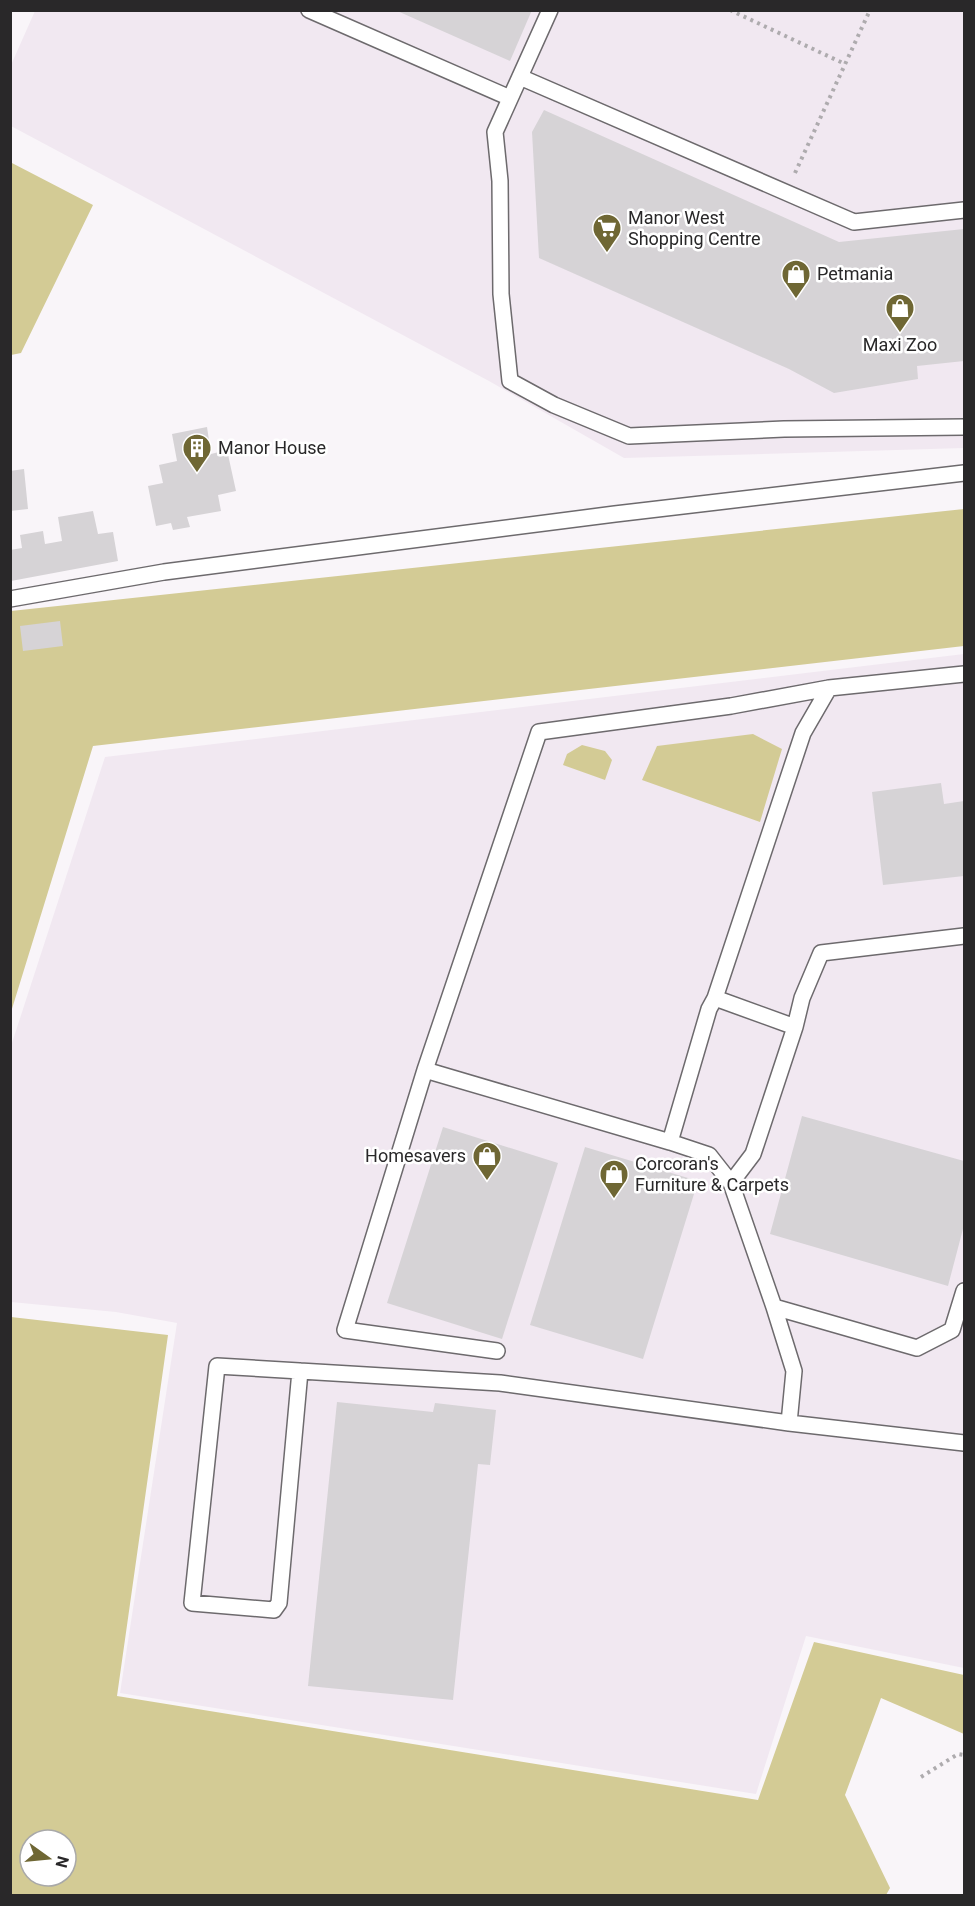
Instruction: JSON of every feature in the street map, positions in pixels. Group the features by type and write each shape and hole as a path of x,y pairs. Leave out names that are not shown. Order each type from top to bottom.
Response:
{"lane":[{"path":"309,10 510,98"},
{"path":"550,10 495,132 500,182 501,294 510,381 554,405 629,436 784,429 964,427"},
{"path":"520,77 854,222 964,210"},
{"path":"10,599 164,572 615,514 964,473"},
{"path":"497,1350 345,1330 425,1070 539,732 731,705 829,688 964,674"},
{"path":"670,1142 709,1009 715,998 803,733 829,688"},
{"path":"731,1183 753,1154 802,999 821,953 964,936"},
{"path":"715,998 795,1027"},
{"path":"425,1070 709,1155 731,1183 794,1371 789,1424"},
{"path":"774,1307 917,1348 952,1330 964,1291"},
{"path":"300,1371 279,1604 274,1610 192,1604 217,1366 500,1383 789,1424 964,1443"}],"path":[{"path":"730,10 845,64"},
{"path":"786,192 870,10"},
{"path":"921,1777 958,1754 964,1755"}],"shaded area":[{"name":"Manor West Shopping Centre","path":"35,11 964,11 964,448 624,458 489,381 11,126 11,65"},
{"path":"10,162 93,205 21,353 11,355"},
{"path":"964,509 964,646 93,746 11,1012 11,611"},
{"path":"964,654 964,1668 806,1636 756,1794 120,1693 177,1323 116,1312 11,1302 11,1046 105,757"},
{"path":"753,734 782,749 760,822 642,780 657,746"},
{"path":"582,745 605,751 612,760 605,780 563,765 567,754"},
{"path":"11,1317 168,1335 117,1696 758,1800 814,1642 964,1675 964,1734 881,1698 845,1795 890,1888 886,1895 11,1895"}],"building":[{"path":"395,10 532,10 510,61"},
{"path":"544,110 839,242 964,229 964,361 917,366 918,379 834,393 789,369 539,258 532,132"},
{"name":"Manor House","path":"207,427 211,454 227,450 236,491 218,495 221,511 187,517 190,527 173,530 171,523 156,526 148,486 163,483 159,465 177,461 172,434"},
{"path":"24,469 28,509 10,511 10,471"},
{"path":"93,511 98,534 113,532 118,561 11,581 10,550 22,548 20,535 43,531 45,544 62,541 58,517"},
{"path":"60,621 63,646 23,651 20,626"},
{"path":"941,783 944,804 964,801 964,876 883,885 872,792"},
{"path":"802,1116 964,1161 964,1225 948,1286 770,1234"},
{"path":"443,1127 558,1163 502,1339 387,1303"},
{"path":"585,1147 698,1181 643,1359 530,1325"},
{"path":"337,1402 433,1412 435,1403 496,1410 490,1465 478,1464 453,1700 308,1686"}],"place":[{"name":"Manor West Shopping Centre","path":"607,254"},
{"name":"Petmania","path":"796,300"},
{"name":"Maxi Zoo","path":"900,334"},
{"name":"Manor House","path":"197,474"},
{"name":"Homesavers","path":"487,1182"},
{"name":"Corcoran's Furniture & Carpets","path":"614,1200"}]}
